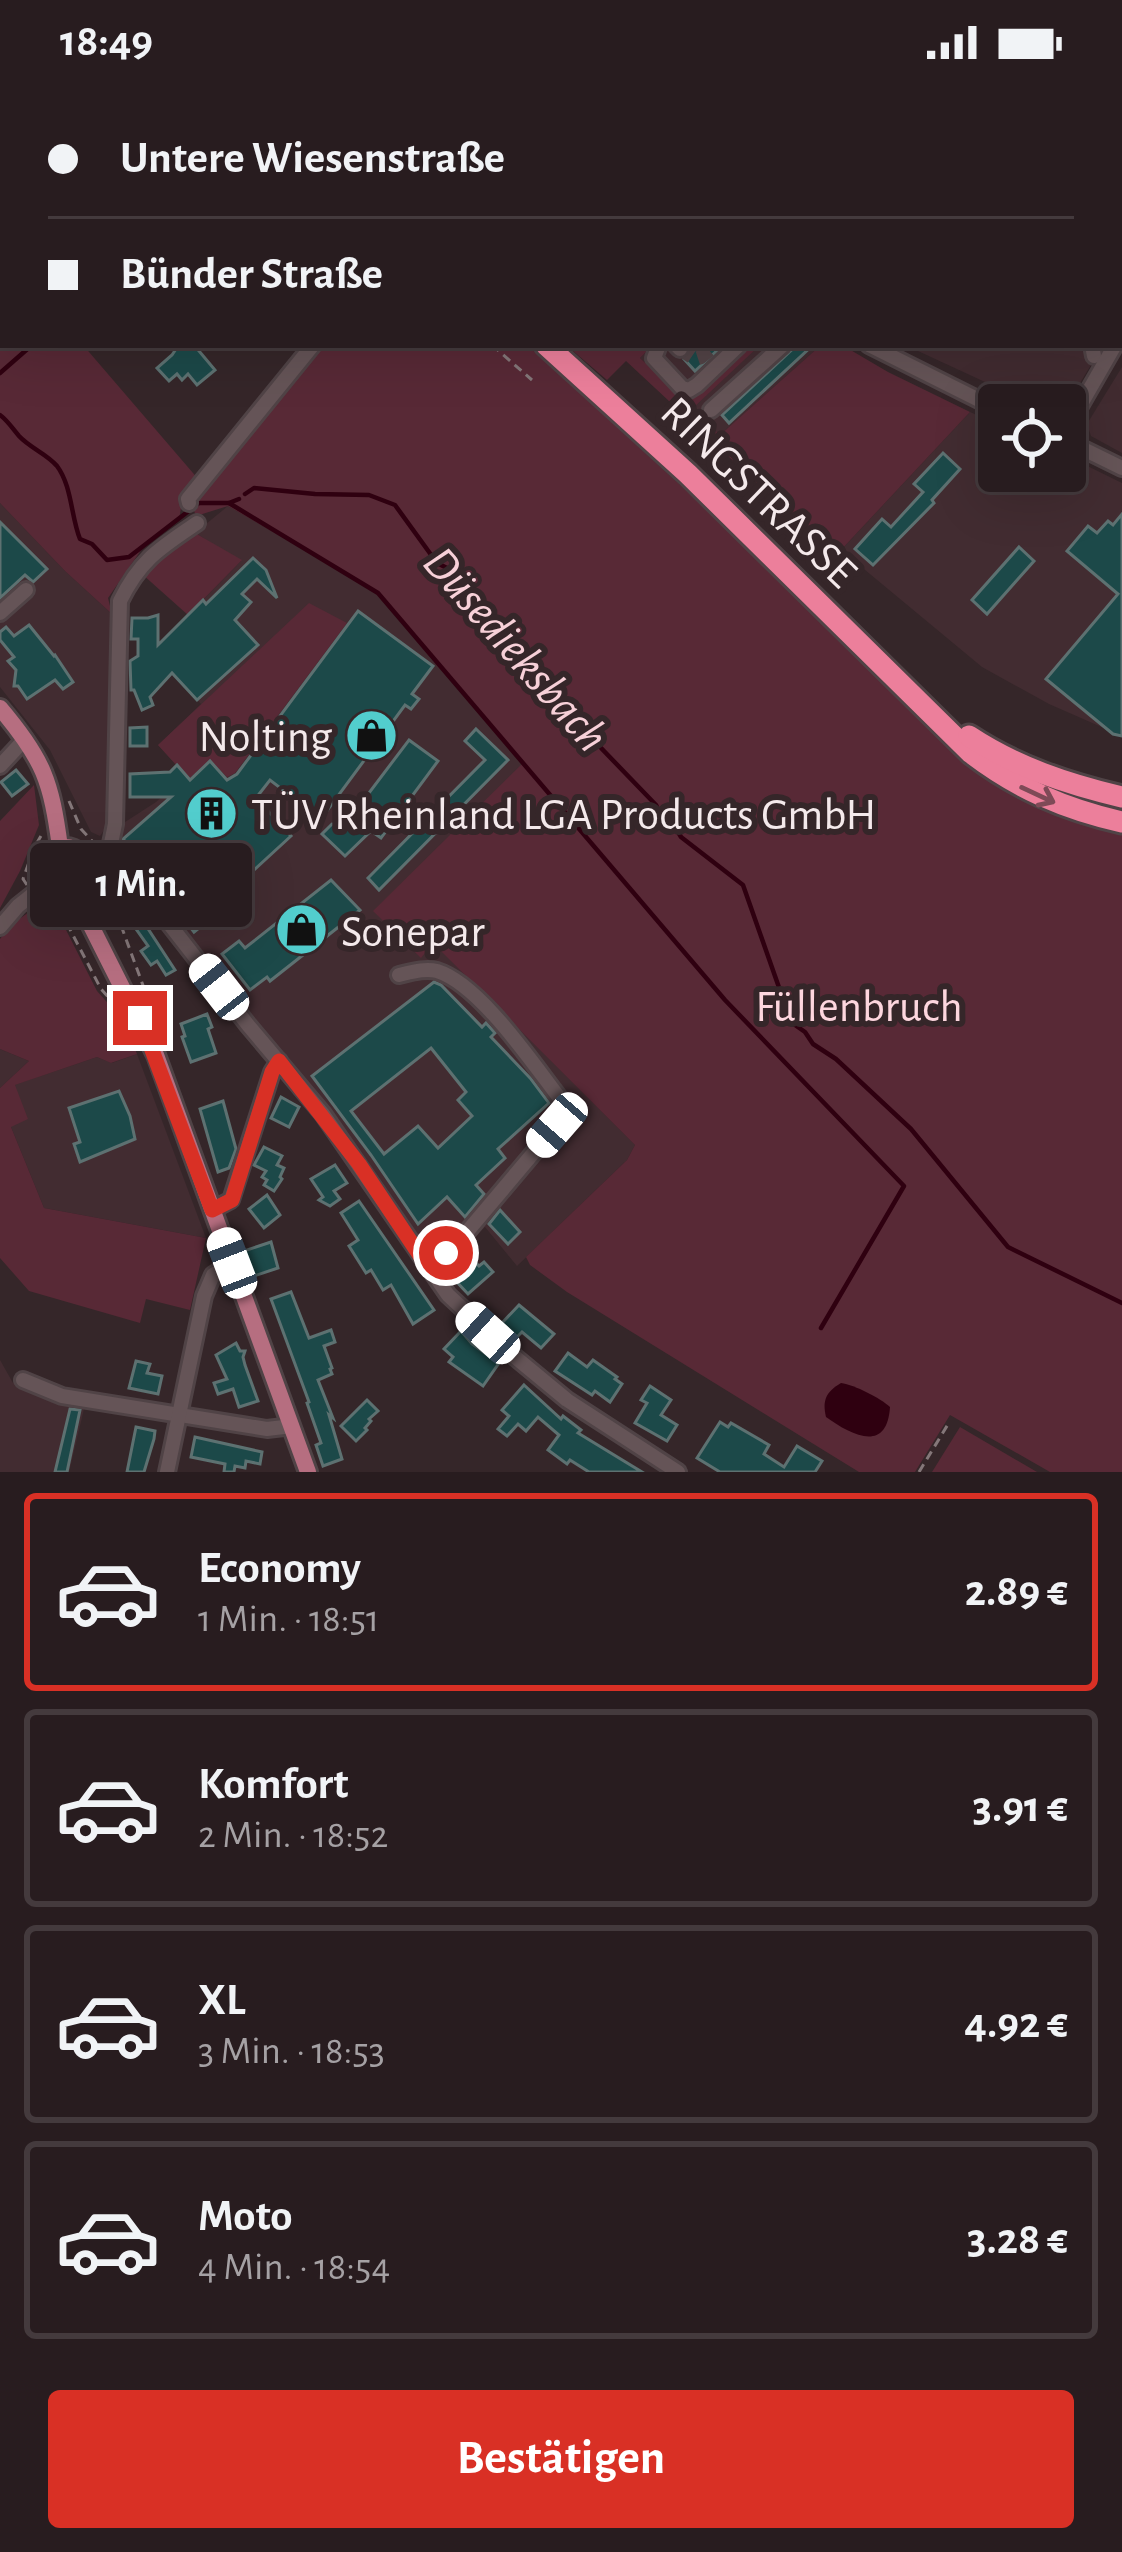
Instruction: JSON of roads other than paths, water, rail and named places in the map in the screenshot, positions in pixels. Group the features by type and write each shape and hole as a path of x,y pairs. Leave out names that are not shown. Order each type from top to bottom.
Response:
{"highway":[{"name":"RINGSTRASSE","path":"549,348 705,490 971,753 1048,800 1122,822"},
{"name":"RINGSTRASSE","path":"916,696 1008,760 1072,785 1122,797"}],"main road":[{"path":"0,708 41,762 51,790 60,847"},
{"path":"60,847 98,857 74,890 40,888 46,857 60,847"},
{"path":"74,890 148,1036 308,1472"}],"street":[{"path":"189,503 311,348"},
{"path":"658,348 654,358 689,390 736,348"},
{"path":"711,410 780,348"},
{"path":"874,348 978,400"},
{"path":"1086,398 1114,348"},
{"path":"1086,447 1122,467"},
{"path":"197,523 154,552 133,575 120,601 115,824 98,857 118,857 359,1164 448,1295 540,1378 598,1422 678,1472"},
{"path":"0,613 26,590"},
{"path":"0,766 25,739"},
{"path":"0,927 40,888"},
{"path":"399,975 429,970 455,981 507,1031 563,1107 557,1125 466,1233 427,1266"},
{"path":"212,1210 232,1200 279,1061"},
{"path":"167,1472 204,1296 213,1275 232,1263"},
{"path":"23,1380 62,1396 267,1430 292,1426"}],"waterway":[{"path":"0,373 29,348"},
{"name":"Düsedieksbach","path":"0,415 57,466 80,539 107,560 129,557 199,503 239,499"},
{"name":"Düsedieksbach","path":"245,494 254,488 369,495 395,505 437,563 449,569 518,656 660,814 670,818 681,837 743,885 782,996 785,1018 911,1129 1008,1247 1122,1303"},
{"path":"229,503 378,593 725,1000 904,1186 821,1328"}],"tunnel":[{"path":"680,349 695,359 712,348"}],"place":[{"name":"Nolting","path":"371,735"},
{"name":"TÜV Rheinland LGA Products GmbH","path":"212,813"},
{"name":"Sonepar","path":"302,930"}],"park label":[{"name":"Füllenbruch","path":"859,1005"}]}
